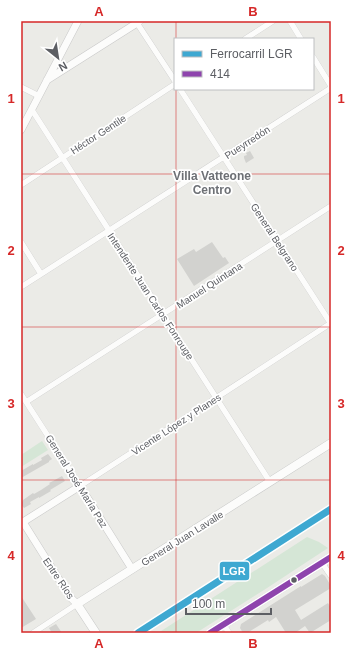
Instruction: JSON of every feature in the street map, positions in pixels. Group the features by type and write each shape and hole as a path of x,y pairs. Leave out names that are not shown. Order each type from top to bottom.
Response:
{"main road":[{"name":"General Juan Lavalle","path":"77,604 331,443"},
{"path":"210,633 331,557"},
{"name":"Entre Ríos","path":"77,604 96,633"}],"street":[{"path":"21,130 78,21"},
{"path":"247,38 273,21"},
{"path":"290,21 300,38"},
{"path":"47,80 138,22 174,81"},
{"path":"314,59 331,87"},
{"name":"Héctor Gentile","path":"21,185 174,84"},
{"path":"21,87 39,96"},
{"name":"Pueyrredón","path":"21,287 331,87"},
{"name":"General Belgrano","path":"181,90 331,324"},
{"name":"Intendente Juan Carlos Fonrouge","path":"32,110 270,482"},
{"name":"Manuel Quintana","path":"26,402 331,206"},
{"path":"21,242 41,274"},
{"name":"Vicente López y Planes","path":"22,523 331,324"},
{"name":"General José María Paz","path":"21,394 132,569"},
{"name":"Entre Ríos","path":"22,523 70,597 77,604"},
{"path":"322,563 331,576"},
{"name":"General Juan Lavalle","path":"33,633 77,604"},
{"path":"224,625 229,633"}],"green space":[{"path":"42,441 48,450 21,467 21,455"},
{"path":"307,537 328,548 196,633 158,633"}],"building":[{"path":"250,151 254,158 246,163 244,156"},
{"path":"212,242 223,258 225,257 229,263 194,286 177,259 194,249 196,252"},
{"path":"48,454 52,459 49,462 21,478 21,471 42,460 41,458"},
{"path":"62,476 65,481 50,490 51,491 30,502 31,504 24,508 21,504 23,500"},
{"path":"322,574 325,576 331,588 295,610 301,620 328,603 331,608 331,620 310,633 305,626 295,633 286,633 276,617 269,622 268,620 247,633 243,633 240,628 241,624"},
{"path":"21,596 36,619 21,628"},
{"path":"56,624 62,633 52,633 49,628"}],"rail line":[{"name":"LGR","path":"138,633 331,509"}],"transit line":[{"name":"414","path":"210,633 331,557"}],"district":[{"name":"Villa Vatteone Centro","path":"212,183"}]}
